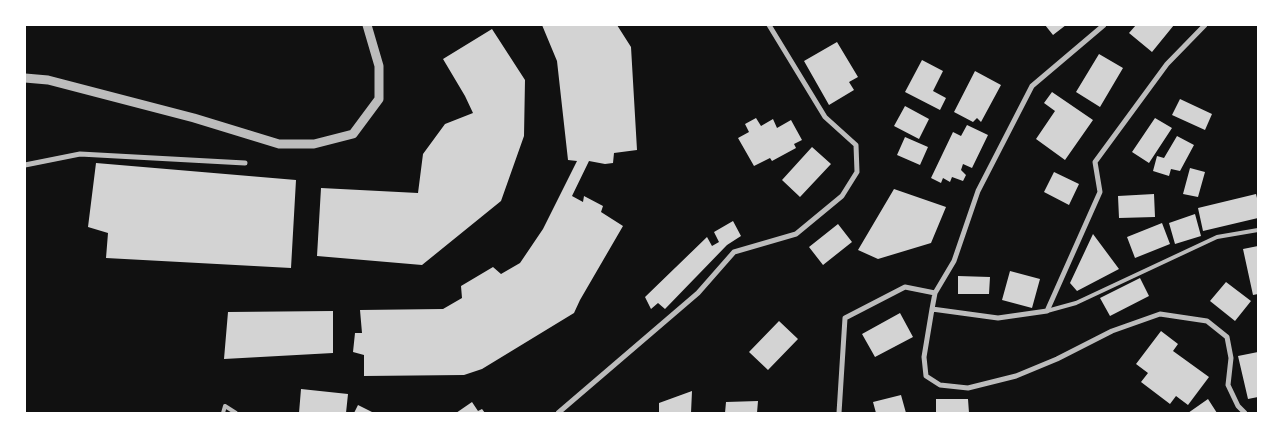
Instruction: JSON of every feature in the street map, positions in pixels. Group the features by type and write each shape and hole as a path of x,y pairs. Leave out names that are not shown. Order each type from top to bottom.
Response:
{"street":[{"path":"25,78 57,82 194,118 279,144 314,144 353,134 379,99 379,66 367,25"},
{"path":"558,413 698,293 734,252 796,234 842,196 858,172 856,145 825,117 769,25"},
{"path":"1104,25 1032,86 978,191 954,261 936,293 924,357 926,376 940,385 968,388 1016,376 1112,331 1160,314 1208,321 1227,337 1232,358 1228,386 1238,406 1245,413"},
{"path":"932,309 998,318 1047,311 1100,192 1095,162 1167,64 1205,25"},
{"path":"25,165 80,154 245,163"},
{"path":"840,413 845,318 905,287 936,293"}],"lane":[{"path":"1047,311 1076,303 1217,237 1258,230"},
{"path":"223,413 225,406 236,413"}],"building":[{"path":"542,25 617,25 631,47 637,150 614,153 613,163 605,164 589,161 572,196 583,202 584,196 603,206 601,212 623,226 574,313 482,369 464,375 364,376 364,355 353,352 355,333 362,333 360,310 443,309 462,298 461,286 493,267 501,274 520,263 543,229 577,161 568,160 557,61"},
{"path":"1045,25 1066,25 1053,35"},
{"path":"1136,25 1174,25 1152,52 1129,33"},
{"path":"492,29 525,80 524,136 501,201 422,265 317,256 321,188 418,193 423,154 445,124 473,113 443,59"},
{"path":"837,42 858,77 849,82 854,90 829,105 804,61"},
{"path":"1099,54 1123,68 1100,107 1076,92"},
{"path":"922,60 943,71 933,91 946,98 940,110 905,92"},
{"path":"975,71 1001,85 981,122 977,118 973,122 954,112"},
{"path":"1052,92 1093,120 1065,160 1036,139 1055,111 1044,103"},
{"path":"1180,99 1212,114 1205,130 1172,115"},
{"path":"905,106 929,119 919,139 894,126"},
{"path":"756,118 761,126 773,119 777,128 791,120 802,140 794,144 796,148 772,161 770,158 754,166 738,138 749,132 745,124"},
{"path":"1155,118 1172,128 1149,163 1132,152"},
{"path":"967,125 988,135 972,168 963,164 961,170 966,175 963,181 952,177 950,182 943,178 941,183 931,178 953,132 961,136"},
{"path":"1177,136 1194,145 1180,171 1171,169 1169,176 1153,171 1157,156 1164,158"},
{"path":"905,137 928,147 920,165 897,155"},
{"path":"812,147 831,164 800,197 782,180"},
{"path":"96,163 296,180 291,268 106,258 108,233 88,227"},
{"path":"1190,168 1205,172 1198,197 1183,194"},
{"path":"1054,172 1079,184 1069,205 1044,192"},
{"path":"894,189 946,207 931,243 878,259 858,250"},
{"path":"1154,194 1155,217 1119,218 1118,196"},
{"path":"1256,194 1258,218 1203,231 1198,208"},
{"path":"1195,214 1201,236 1175,244 1169,223"},
{"path":"733,221 741,236 727,245 665,309 658,303 651,309 645,297 707,237 712,246 719,242 714,232"},
{"path":"1162,223 1170,244 1135,258 1127,237"},
{"path":"838,224 852,242 823,265 809,247"},
{"path":"1093,234 1119,269 1077,291 1070,283"},
{"path":"1258,246 1258,294 1253,295 1243,249"},
{"path":"1010,271 1040,279 1032,308 1002,300"},
{"path":"958,276 990,277 989,294 958,294"},
{"path":"1140,278 1149,296 1110,316 1100,298"},
{"path":"1226,282 1251,301 1235,321 1210,301"},
{"path":"333,311 333,353 224,359 228,312"},
{"path":"900,313 913,337 875,357 862,334"},
{"path":"779,321 798,339 768,370 749,352"},
{"path":"1161,331 1178,344 1173,351 1209,377 1188,405 1176,396 1170,404 1141,382 1148,373 1136,364"},
{"path":"1258,352 1258,397 1248,399 1238,356"},
{"path":"301,389 348,394 346,413 299,413"},
{"path":"692,391 691,413 659,413 659,403"},
{"path":"901,395 906,413 876,413 873,402"},
{"path":"936,399 968,399 969,413 936,413"},
{"path":"1208,399 1217,413 1188,413"},
{"path":"758,401 757,413 725,413 726,402"},
{"path":"472,402 478,411 482,409 485,413 456,413"},
{"path":"358,405 374,413 354,413"}]}
